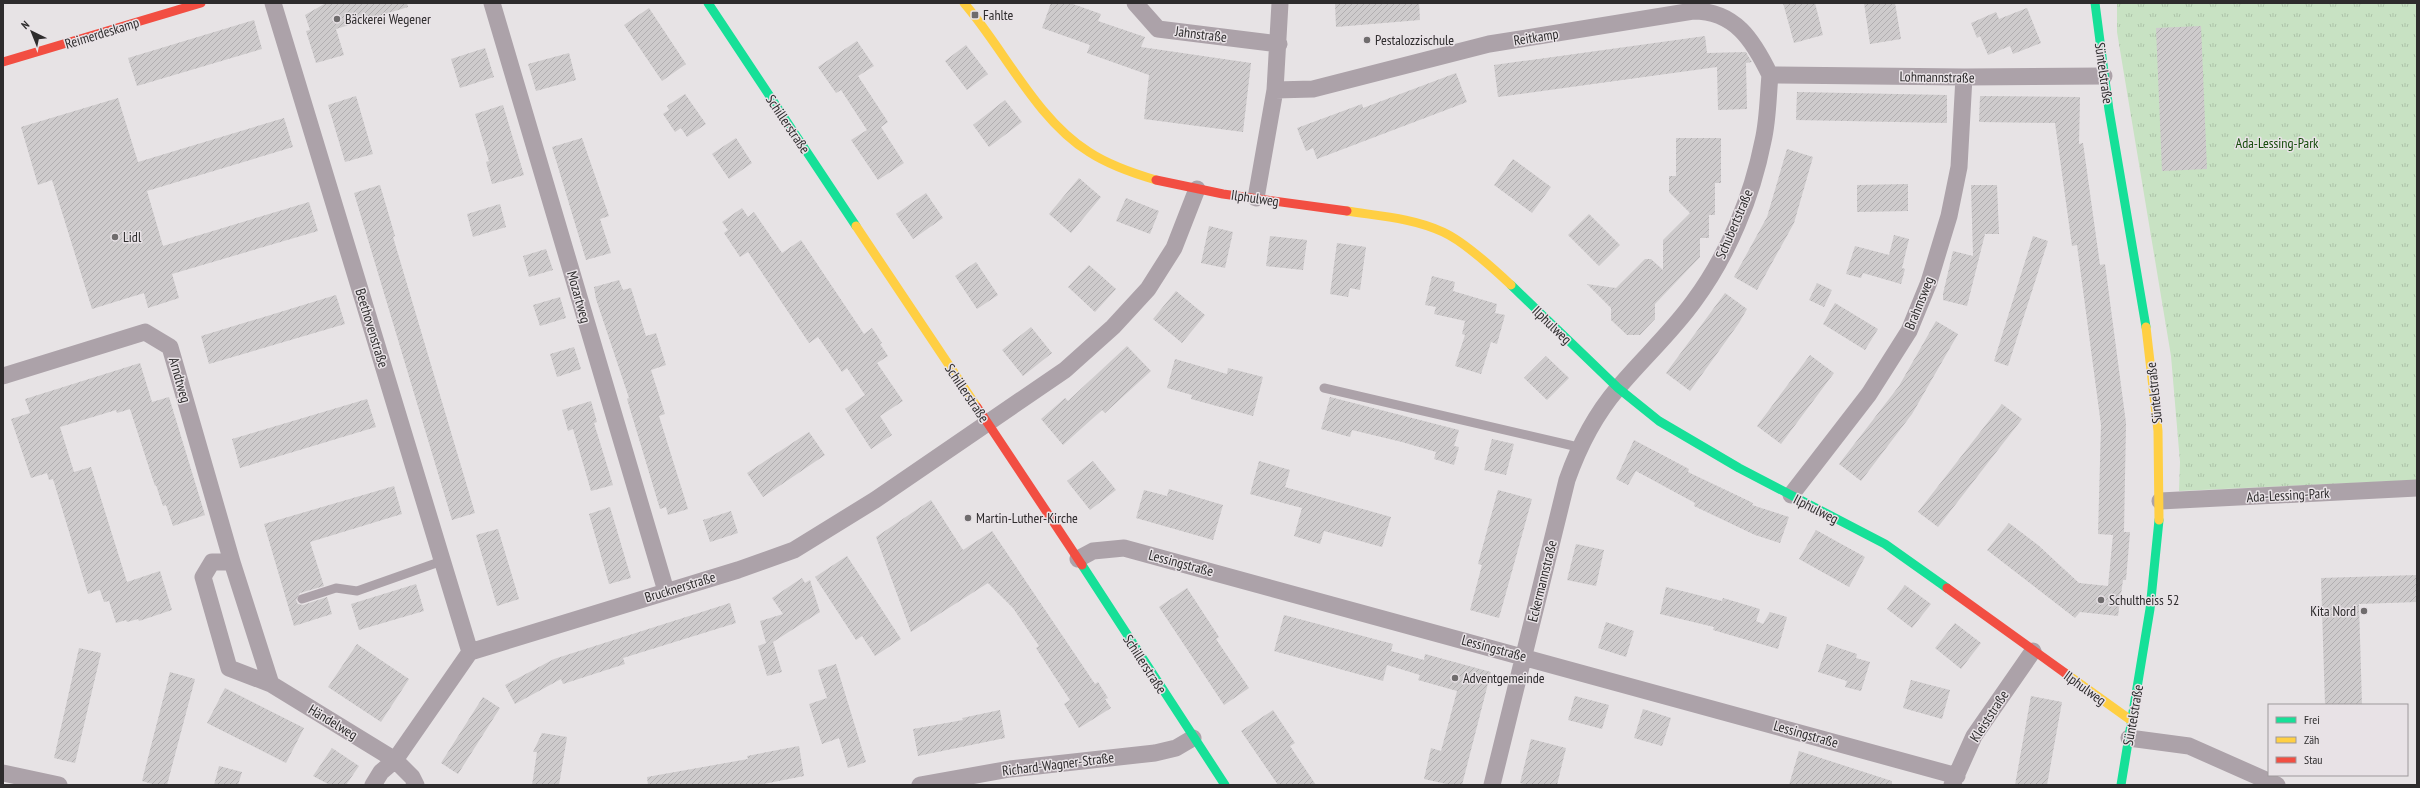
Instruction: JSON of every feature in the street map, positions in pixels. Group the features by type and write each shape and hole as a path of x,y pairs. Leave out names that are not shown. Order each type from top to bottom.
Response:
{"street":[{"name":"Reimerdeskamp","path":"3,62 155,10 201,3"},
{"name":"Beethovenstraße","path":"273,3 470,652"},
{"name":"Mozartweg","path":"492,3 666,591"},
{"name":"Schillerstraße","path":"708,3 1078,559 1224,785"},
{"name":"Ilphulweg","path":"964,3 975,15 1034,96 1066,134 1090,153 1120,168 1180,187 1409,220 1444,232 1492,267 1618,388 1659,421 1739,468 1885,544 2132,721"},
{"name":"Jahnstraße","path":"1135,3 1158,29 1279,44"},
{"path":"1256,198 1275,90 1279,44 1280,3"},
{"name":"Süntelstraße","path":"2095,3 2104,76 2149,345 2158,432 2160,501 2153,598 2121,785"},
{"name":"Reitkamp","path":"1275,90 1313,89 1489,44 1692,7 1725,17 1746,32 1759,52 1770,75"},
{"name":"Lohmannstraße","path":"1770,75 1964,78 2104,76"},
{"name":"Schubertstraße","path":"1618,388 1658,345 1694,301 1725,252 1747,196 1764,141 1770,75"},
{"name":"Brahmsweg","path":"1791,495 1869,394 1909,331 1929,282 1949,216 1959,167 1964,78"},
{"name":"Brucknerstraße","path":"470,652 794,550 874,500 1066,370 1113,327 1148,289 1174,248 1197,189"},
{"name":"Arndtweg","path":"3,376 145,332 170,347 232,562 271,684"},
{"name":"Eckermannstraße","path":"1492,785 1567,480 1578,447 1596,416 1618,388"},
{"name":"Ada-Lessing-Park","path":"2160,501 2417,488"},
{"name":"Lessingstraße","path":"1078,559 1093,551 1124,548 1524,656 1954,781"},
{"path":"232,562 212,562 203,576 229,668 271,684"},
{"name":"Kleiststraße","path":"1954,781 1974,736 2033,651"},
{"path":"372,785 381,772 395,760 470,652"},
{"name":"Händelweg","path":"271,684 395,760"},
{"name":"Richard-Wagner-Straße","path":"920,785 1023,767 1155,753 1176,748 1193,738"},
{"path":"2129,738 2189,746 2277,785"},
{"path":"395,760 412,777 416,785"},
{"path":"3,774 59,785"}],"lane":[{"path":"1324,388 1578,447"},
{"path":"302,599 336,588 357,591 442,561"}],"green space":[{"name":"Ada-Lessing-Park","path":"2117,3 2417,3 2417,480 2179,491 2180,462 2171,356 2117,32"}],"building":[{"path":"326,3 407,3 408,7 336,29 344,55 316,63 306,31 310,30 305,15"},
{"path":"1051,3 1070,3 1101,14 1098,21 1145,37 1141,47 1251,63 1243,132 1144,119 1149,75 1087,53 1090,45 1042,28"},
{"path":"1335,3 1419,3 1420,20 1336,27"},
{"path":"1783,3 1815,3 1823,35 1794,43"},
{"path":"1864,3 1895,3 1901,39 1870,44"},
{"path":"649,8 686,64 662,81 624,25"},
{"path":"2027,8 2041,43 2013,54 2010,46 1988,55 1980,36 1977,38 1971,23 1996,12 1999,19"},
{"path":"254,20 262,49 137,86 128,58"},
{"path":"2201,26 2207,169 2162,171 2156,28"},
{"path":"1705,36 1707,53 1746,52 1752,62 1746,63 1747,109 1718,110 1717,67 1498,97 1494,65"},
{"path":"857,41 874,66 858,76 888,122 881,127 904,163 878,180 851,140 867,130 841,90 836,93 818,67"},
{"path":"966,45 988,74 967,90 945,61"},
{"path":"485,48 494,77 460,88 451,59"},
{"path":"569,53 576,80 536,91 528,64"},
{"path":"1456,73 1467,102 1317,159 1313,148 1306,151 1297,128 1362,104 1363,108"},
{"path":"1797,92 1947,95 1947,123 1796,120"},
{"path":"685,94 706,124 687,137 681,128 675,132 663,114 669,110 667,106"},
{"path":"356,96 373,154 345,162 328,105"},
{"path":"1980,96 2080,97 2079,144 2083,143 2100,265 2105,264 2126,423 2124,532 2130,532 2126,580 2123,580 2118,616 2080,612 2075,618 1987,550 2009,523 2038,545 2079,583 2108,586 2113,535 2098,534 2101,425 2077,245 2072,246 2055,123 1979,122"},
{"name":"Lidl","path":"118,98 138,162 284,118 293,147 147,191 163,246 309,202 318,231 172,274 179,298 148,308 144,293 92,309 52,180 38,185 21,127"},
{"path":"1005,100 1022,122 989,147 973,125"},
{"path":"503,105 524,175 492,184 486,162 489,161 475,114"},
{"path":"582,138 609,216 600,219 611,253 586,260 552,147"},
{"path":"736,138 752,163 729,179 712,154"},
{"path":"1676,138 1721,138 1721,183 1715,183 1715,215 1709,215 1709,238 1700,238 1700,257 1655,304 1655,319 1640,335 1627,335 1611,320 1611,308 1587,284 1616,288 1645,259 1651,259 1663,270 1663,240 1690,213 1669,192 1669,176 1676,176"},
{"path":"1787,149 1813,157 1794,223 1757,290 1734,277 1767,217"},
{"path":"1513,159 1551,187 1532,213 1494,185"},
{"path":"1079,178 1101,197 1071,233 1049,214"},
{"path":"1908,184 1908,211 1857,212 1857,185"},
{"path":"380,185 395,236 393,237 475,513 452,520 354,193"},
{"path":"1971,185 1997,185 1999,234 1985,234 1967,306 1943,300 1943,294 1953,251 1973,256"},
{"path":"926,193 943,218 913,239 896,214"},
{"path":"1126,198 1159,211 1150,234 1116,221"},
{"path":"500,204 506,227 473,237 467,214"},
{"path":"742,208 748,217 754,212 782,253 801,240 864,334 872,328 882,343 880,344 888,356 877,363 903,401 880,416 892,435 871,449 845,409 865,395 847,368 842,372 818,337 809,343 748,252 740,257 724,233 728,230 722,222"},
{"path":"1589,214 1620,245 1599,266 1568,235"},
{"path":"1209,226 1233,232 1225,268 1201,263"},
{"path":"1894,235 1909,239 1902,268 1905,269 1901,284 1863,273 1861,278 1846,274 1855,246 1889,255"},
{"path":"1270,236 1307,240 1303,270 1266,266"},
{"path":"2033,236 2048,241 2008,366 1994,361"},
{"path":"1337,243 1366,247 1360,290 1350,288 1348,297 1330,294"},
{"path":"546,249 553,270 529,277 523,256"},
{"path":"976,262 998,295 977,309 955,276"},
{"path":"1089,265 1116,289 1095,312 1068,287"},
{"path":"1432,276 1455,282 1453,291 1497,304 1495,313 1505,315 1497,344 1491,342 1481,374 1455,366 1465,335 1462,334 1465,321 1434,314 1436,307 1425,305"},
{"path":"619,280 623,290 631,288 646,336 656,333 666,365 651,370 665,414 659,416 688,509 668,515 666,507 660,509 627,399 629,398 596,299 594,287"},
{"path":"1817,283 1832,290 1824,307 1809,300"},
{"path":"1176,291 1205,315 1182,343 1153,319"},
{"path":"1725,293 1747,309 1739,323 1690,391 1666,373"},
{"path":"336,295 345,324 209,364 201,336"},
{"path":"560,297 566,318 540,326 533,305"},
{"path":"1835,303 1878,329 1865,350 1823,324"},
{"path":"1936,321 1958,334 1912,414 1861,481 1839,464 1899,386"},
{"path":"1031,327 1052,353 1023,376 1002,350"},
{"path":"1127,346 1151,371 1105,413 1102,410 1063,445 1041,419 1065,398 1068,401"},
{"path":"574,347 581,369 557,377 550,354"},
{"path":"1810,355 1834,373 1781,444 1757,426"},
{"path":"1546,356 1569,378 1547,400 1524,378"},
{"path":"1175,359 1227,374 1228,368 1263,377 1253,416 1191,399 1192,395 1167,388"},
{"path":"140,363 152,402 169,397 205,515 173,526 166,505 163,506 156,485 155,486 130,409 117,413 116,410 60,427 74,472 91,467 127,582 160,571 172,610 139,621 138,619 127,622 126,620 116,623 109,601 104,602 100,590 88,594 53,479 49,480 47,473 31,478 11,419 30,413 25,399"},
{"path":"1330,397 1459,430 1454,446 1459,447 1454,465 1434,459 1436,452 1402,442 1352,430 1350,437 1321,429"},
{"path":"367,399 376,427 240,468 232,439"},
{"path":"591,401 597,422 594,423 613,485 591,491 573,429 568,431 562,410"},
{"path":"2002,404 2022,419 1938,527 1918,512"},
{"path":"809,432 825,455 763,497 747,473"},
{"path":"1492,439 1514,444 1506,475 1484,470"},
{"path":"1634,440 1689,469 1688,472 1753,503 1752,505 1789,517 1780,543 1755,535 1694,506 1695,503 1636,471 1628,485 1616,479"},
{"path":"1093,461 1116,490 1090,510 1067,481"},
{"path":"1259,461 1290,470 1285,487 1391,517 1382,547 1324,531 1320,544 1294,536 1302,508 1250,494"},
{"path":"394,486 402,514 310,542 324,586 300,593 296,600 298,604 303,605 327,597 332,614 294,626 264,524"},
{"path":"1169,489 1223,505 1213,540 1136,518 1144,490 1167,496"},
{"path":"1498,490 1532,499 1499,618 1470,610 1482,565 1478,564"},
{"path":"931,500 963,550 992,531 1095,684 1098,682 1108,698 1105,699 1111,708 1079,728 1064,704 1070,700 1036,648 1039,646 1013,608 988,583 911,632 876,537"},
{"path":"610,507 631,578 609,584 589,514"},
{"path":"731,511 738,533 710,542 703,520"},
{"path":"498,529 519,599 497,606 476,535"},
{"path":"1816,530 1865,557 1849,587 1799,559"},
{"path":"1576,544 1604,550 1596,586 1567,580"},
{"path":"847,556 901,639 875,656 862,636 856,640 815,577"},
{"path":"2417,575 2417,602 2359,604 2362,704 2325,704 2321,578"},
{"path":"802,578 805,583 810,580 820,612 773,642 782,672 767,676 758,646 766,643 760,621 783,614 772,598"},
{"path":"416,584 424,611 359,630 351,604"},
{"path":"1905,585 1931,604 1912,628 1887,609"},
{"path":"1666,587 1722,601 1723,598 1760,609 1756,621 1763,624 1770,612 1787,617 1778,649 1713,630 1714,627 1660,614"},
{"path":"1187,588 1219,637 1216,639 1249,688 1224,705 1159,607"},
{"path":"730,603 736,623 623,658 625,664 563,684 561,679 515,704 505,685 554,659"},
{"path":"1284,615 1393,644 1391,651 1424,660 1425,654 1491,672 1462,785 1451,785 1424,779 1431,748 1441,751 1457,691 1418,680 1420,675 1387,665 1383,681 1274,651"},
{"path":"1606,622 1634,631 1626,657 1598,648"},
{"path":"1955,623 1981,643 1961,669 1935,648"},
{"path":"357,644 409,679 381,722 328,687"},
{"path":"1827,644 1857,654 1856,658 1870,662 1861,691 1845,687 1847,681 1818,672"},
{"path":"79,648 101,653 75,763 54,758"},
{"path":"836,664 866,762 848,768 839,738 822,744 809,704 827,698 818,670"},
{"path":"170,672 195,679 167,785 156,785 142,781"},
{"path":"1911,680 1950,690 1942,719 1903,708"},
{"path":"225,688 304,728 286,763 207,723"},
{"path":"1575,696 1609,705 1602,729 1568,720"},
{"path":"2031,696 2062,702 2047,785 2015,785"},
{"path":"483,697 500,708 458,774 441,763"},
{"path":"1643,709 1671,718 1662,746 1634,738"},
{"path":"1000,710 1005,738 918,756 913,729 963,720 962,718"},
{"path":"1273,710 1295,743 1290,746 1316,785 1278,785 1241,731"},
{"path":"542,733 567,737 559,785 532,785 537,752 533,752"},
{"path":"1531,739 1566,748 1557,785 1528,785 1520,783"},
{"path":"799,746 804,776 758,785 648,785 647,777 748,759 747,756"},
{"path":"332,748 359,766 346,785 330,785 313,776"},
{"path":"1799,751 1892,781 1892,785 1789,785"},
{"path":"219,766 242,772 238,785 214,785"}],"traffic: fast":[{"path":"708,3 856,226"},
{"path":"2095,3 2109,110 2146,327"},
{"path":"1511,285 1618,388 1659,421 1739,468 1885,544 1947,588"},
{"path":"2121,785 2150,609 2159,520"},
{"path":"1082,565 1225,785"}],"traffic: slow":[{"path":"964,3 979,21 1037,102 1070,138 1089,152 1113,165 1156,180"},
{"path":"1347,211 1408,221 1432,227 1452,236 1470,249 1511,285"},
{"path":"856,226 977,407"},
{"path":"2146,327 2158,431 2159,520"},
{"path":"2065,673 2132,721"}],"traffic: jam":[{"path":"3,62 201,3"},
{"path":"1156,180 1223,194 1347,211"},
{"path":"977,407 1082,565"},
{"path":"1947,588 2065,673"}],"place":[{"name":"Fahlte","path":"975,15"},
{"name":"Bäckerei Wegener","path":"337,19"},
{"name":"Pestalozzischule","path":"1367,40"},
{"name":"Lidl","path":"115,237"},
{"name":"Martin-Luther-Kirche","path":"968,518"},
{"name":"Schultheiss 52","path":"2101,600"},
{"name":"Kita Nord","path":"2364,611"},
{"name":"Adventgemeinde","path":"1455,678"}]}
